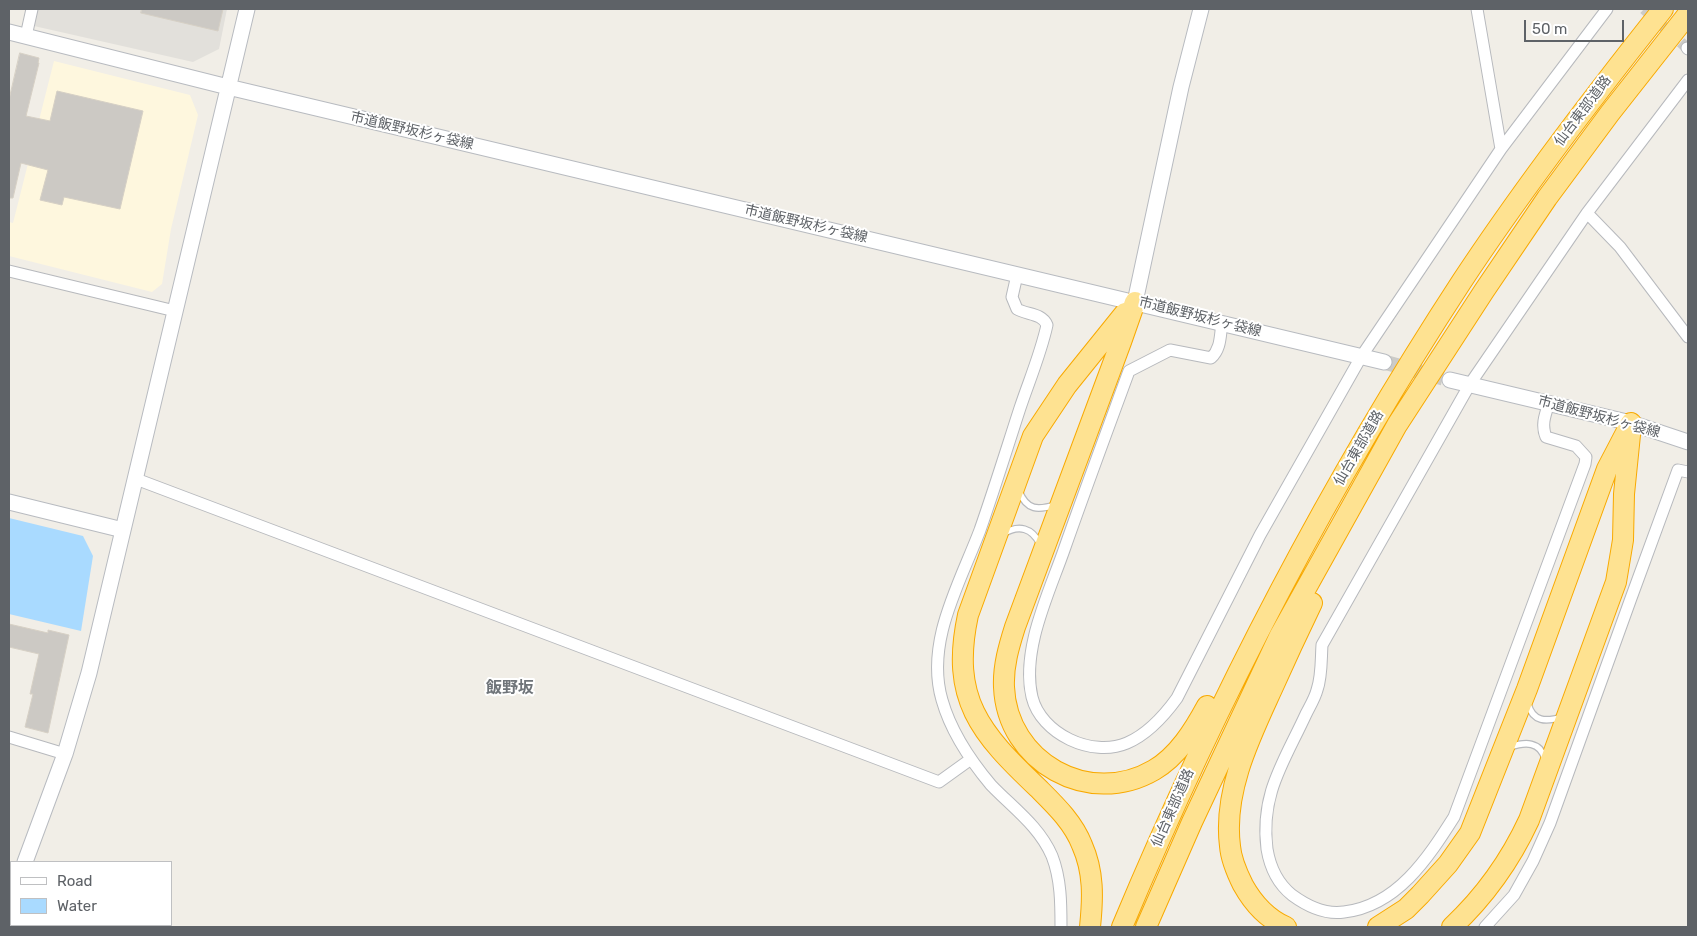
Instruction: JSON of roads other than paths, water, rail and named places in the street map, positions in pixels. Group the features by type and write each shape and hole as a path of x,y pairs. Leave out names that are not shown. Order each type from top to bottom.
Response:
{"highway":[{"name":"仙台東部道路","path":"1122,927 1170,814 1225,697 1311,530 1366,435 1415,354 1486,247 1591,100 1663,9"},
{"name":"仙台東部道路","path":"1146,927 1196,814 1280,635 1397,425 1547,198 1610,113 1688,14"},
{"path":"1090,927 1093,896 1092,877 1082,843 1059,809 991,740 976,716 965,688 962,656 964,635 977,589 1017,482 1026,451 1042,420 1067,384 1135,302"},
{"path":"1135,302 1015,627 1004,668 1004,688 1013,726 1024,744 1039,760 1058,772 1076,780 1097,784 1118,783 1137,778 1154,770 1172,756 1197,725 1302,525 1366,435"},
{"path":"1378,927 1406,909 1448,864 1470,833 1527,688 1607,469 1631,423"},
{"path":"1452,927 1481,899 1508,860 1529,820 1609,604 1617,575 1623,540 1624,494 1631,423"},
{"path":"1286,927 1268,916 1256,904 1246,891 1234,864 1229,829 1234,789 1258,720 1397,425"}],"street":[{"path":"26,36 32,9"},
{"path":"25,861 65,754 89,673 248,9"},
{"path":"1135,302 1181,87 1200,9"},
{"path":"1477,9 1501,149"},
{"path":"1222,323 1219,347 1216,354 1211,358 1170,350 1128,372 1045,606 1030,660 1032,698 1048,723 1061,736 1080,744 1097,747 1126,743 1159,721 1177,698 1260,535 1361,357 1501,149 1607,9"},
{"name":"市道飯野坂杉ヶ袋線","path":"9,32 228,87 1384,362"},
{"path":"1549,403 1543,430 1546,437 1576,446 1586,457 1585,464 1454,816 1435,847 1409,879 1384,898 1366,908 1342,913 1327,912 1314,908 1286,891 1274,876 1268,858 1265,817 1268,799 1279,770 1318,688 1322,645 1470,384 1587,213 1688,80"},
{"path":"1587,213 1620,246 1688,337"},
{"path":"9,271 175,311"},
{"path":"1017,275 1012,297 1016,309 1023,313 1040,317 1045,320 1047,325 980,528 946,616 938,664 941,699 957,737 971,759 992,785 1027,820 1045,844 1054,862 1061,908 1061,927"},
{"name":"市道飯野坂杉ヶ袋線","path":"1450,380 1631,423 1688,442"},
{"path":"1485,927 1514,895 1533,861 1550,823 1678,470 1688,472"},
{"path":"136,479 939,782 971,759"},
{"path":"9,502 123,530"},
{"path":"9,737 65,754"}],"lane":[{"path":"1017,482 1023,500 1030,506 1037,509 1060,504"},
{"path":"997,538 1014,529 1030,531 1036,536 1042,555"},
{"path":"1527,688 1530,711 1536,718 1551,720 1568,714"},
{"path":"1502,752 1510,746 1519,744 1528,743 1535,745 1541,750 1546,762 1545,776"}],"water":[{"path":"9,518 83,536 93,556 81,631 9,614"}],"tunnel":[{"path":"1644,9 1687,48"},
{"path":"1384,362 1450,380"}],"district":[{"name":"飯野坂","path":"510,688"}]}
